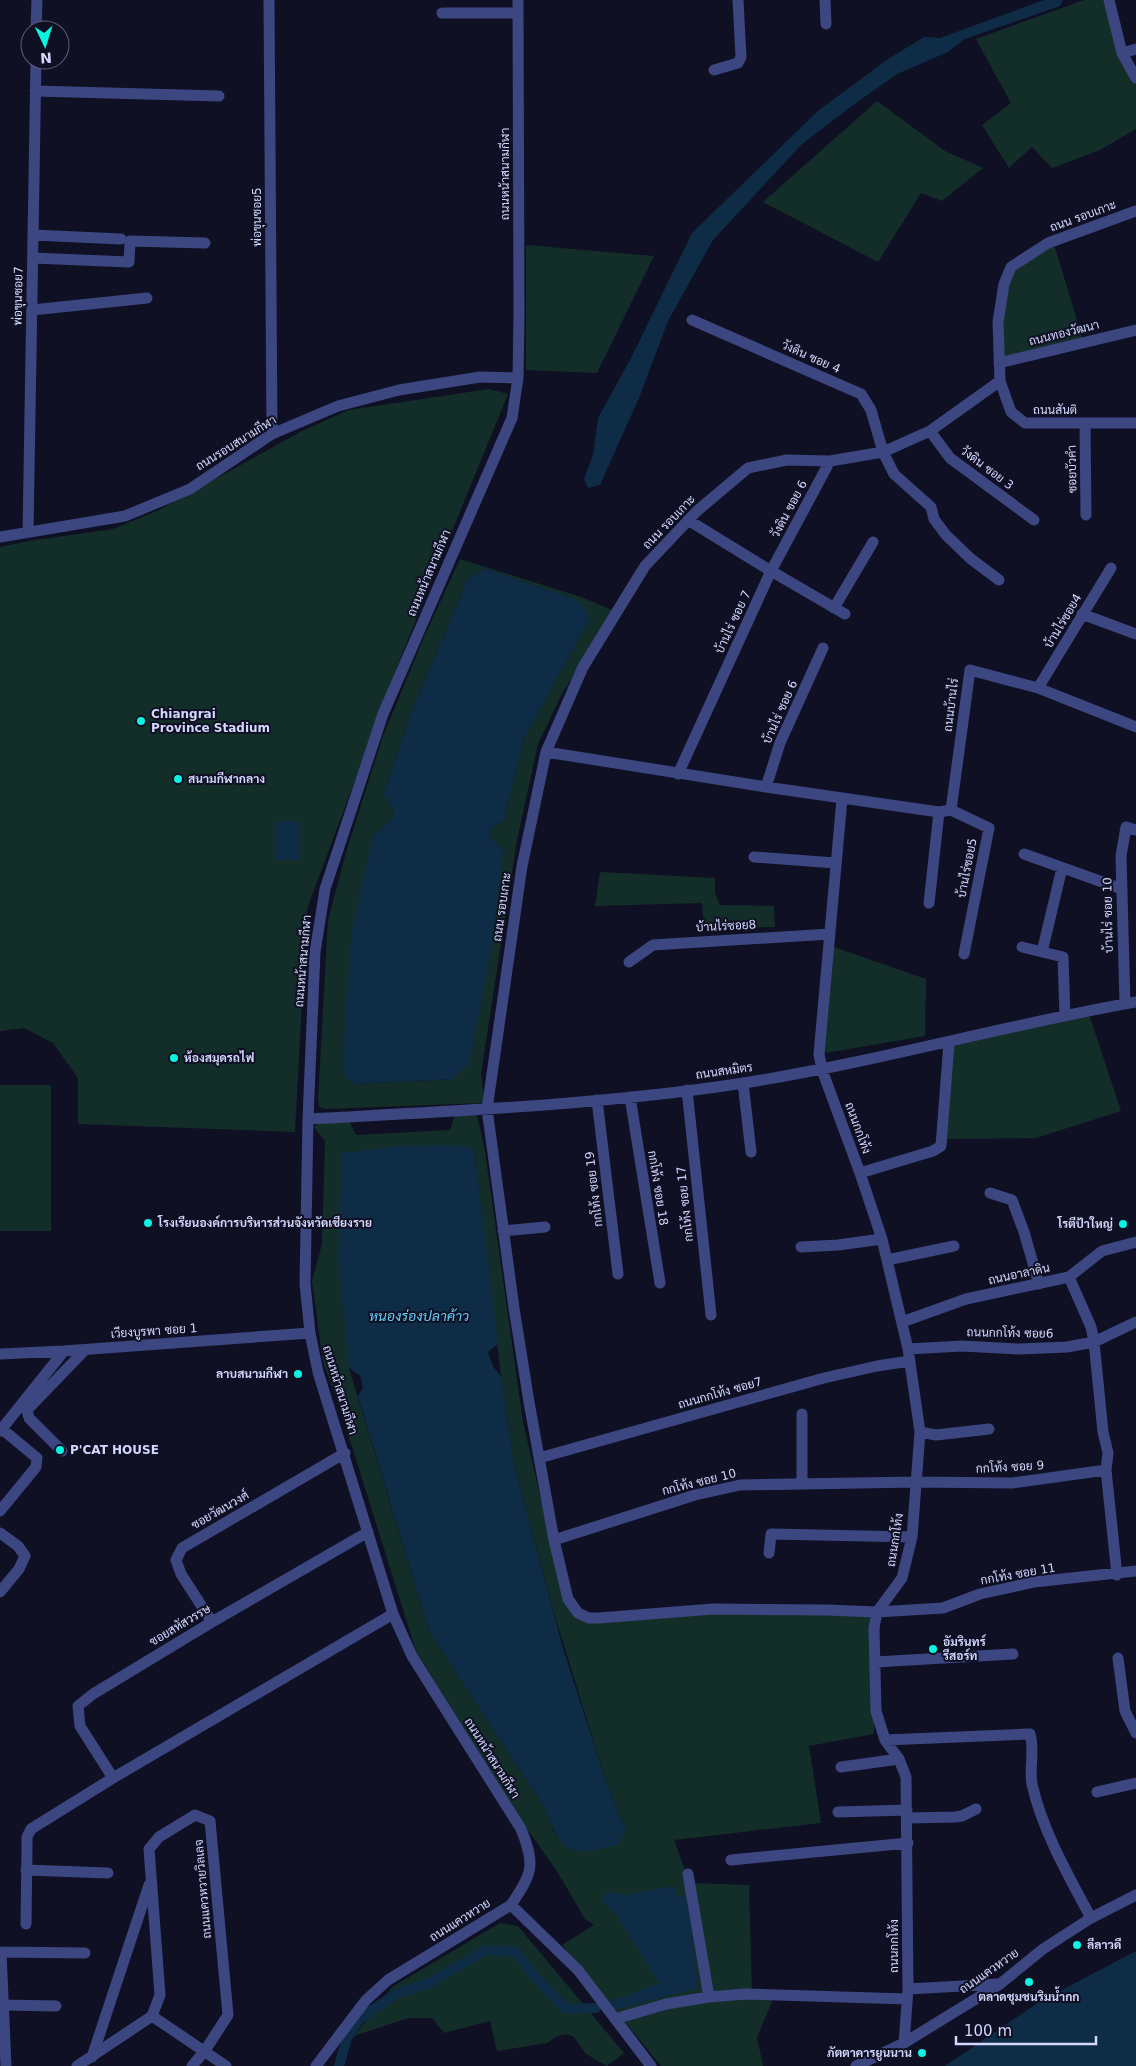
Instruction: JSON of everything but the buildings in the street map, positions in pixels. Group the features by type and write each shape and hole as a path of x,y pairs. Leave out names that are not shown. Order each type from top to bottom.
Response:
{"street":[{"path":"36,20 37,0"},
{"name":"พ่อขุนซอย5","path":"269,0 272,434"},
{"name":"ถนนหน้าสนามกีฬา","path":"511,1905 528,1879 531,1853 521,1829 412,1656 393,1614 345,1453 318,1372 310,1333 305,1284 308,1118 315,952 325,889 383,714 512,418 518,378 518,0"},
{"path":"714,70 738,63 741,57 738,0"},
{"path":"825,0 826,24"},
{"path":"1109,0 1122,53 1136,78"},
{"path":"442,13 518,13"},
{"path":"1122,53 1136,49"},
{"name":"พ่อขุนซอย7","path":"28,532 36,70"},
{"path":"36,91 219,96"},
{"name":"ถนน รอบเกาะ","path":"554,1540 503,1231 487,1109 522,866 546,752 583,666 646,566 688,520 748,468 787,460 830,461 882,452 930,431 1000,381 998,322 1004,284 1011,267 1048,243 1136,211"},
{"path":"33,235 121,239"},
{"path":"33,258 129,262 130,241 205,243"},
{"path":"32,310 147,298"},
{"name":"วังดิน ซอย 4","path":"692,320 861,394 871,410 882,452 894,474 931,507 934,518 952,541 999,580"},
{"name":"ถนนทองวัฒนา","path":"999,364 1136,330"},
{"name":"ถนนรอบสนามกีฬา","path":"0,537 125,516 190,489 272,434 338,406 399,390 480,377 518,378"},
{"name":"ถนนสันติ","path":"1000,381 1011,412 1025,424 1136,423"},
{"name":"ซอยบัวคำ","path":"1085,424 1086,515"},
{"name":"วังดิน ซอย 3","path":"930,431 950,458 1034,520"},
{"name":"วังดิน ซอย 6","path":"771,571 830,461"},
{"path":"688,520 845,614"},
{"path":"834,608 873,542"},
{"name":"บ้านไร่ซอย4","path":"1038,688 1112,568"},
{"name":"บ้านไร่ ซอย 7","path":"678,774 771,571"},
{"path":"1082,614 1136,634"},
{"name":"บ้านไร่ ซอย 6","path":"766,788 780,743 823,648"},
{"name":"ถนนบ้านไร่","path":"951,810 970,670 1038,688 1134,723"},
{"path":"546,752 842,799 939,812 951,810"},
{"path":"822,1070 818,1054 842,799"},
{"name":"บ้านไร่ซอย5","path":"951,810 989,828 964,954"},
{"path":"928,903 939,812"},
{"name":"บ้านไร่ ซอย 10","path":"1130,1003 1120,856 1131,828"},
{"path":"1024,854 1122,889"},
{"path":"754,857 836,863"},
{"path":"1042,952 1062,868"},
{"name":"บ้านไร่ซอย8","path":"629,962 653,944 830,934"},
{"path":"1022,947 1064,957 1065,1016"},
{"name":"ถนนสหมิตร","path":"308,1118 487,1109 630,1097 742,1083 822,1070 1130,1003"},
{"path":"860,1173 933,1151 941,1146 949,1043"},
{"name":"ถนนกกโท้ง","path":"822,1070 860,1173 888,1260 908,1349 920,1432 912,1537 902,1578 877,1612 874,1628 876,1711 885,1740 899,1759 906,1777 908,1843 907,1994 904,2043"},
{"path":"742,1083 751,1152"},
{"name":"กกโท้ง ซอย 17","path":"687,1090 710,1315"},
{"name":"กกโท้ง ซอย 18","path":"630,1097 660,1283"},
{"name":"กกโท้ง ซอย 19","path":"597,1100 618,1274"},
{"path":"990,1193 1012,1200 1024,1232 1039,1284"},
{"path":"503,1231 545,1227"},
{"path":"801,1247 838,1245 882,1239"},
{"name":"ถนนอาลาดิน","path":"902,1322 966,1299 1069,1277 1102,1251 1136,1242"},
{"path":"888,1260 954,1246"},
{"path":"1069,1277 1091,1327 1094,1342 1103,1432 1108,1453 1106,1470 1117,1575"},
{"name":"ถนนกกโท้ง ซอย6","path":"908,1349 962,1346 1019,1349 1067,1347 1094,1342 1136,1322"},
{"name":"เวียงบูรพา ซอย 1","path":"0,1354 85,1350 310,1333"},
{"path":"62,1451 29,1418 27,1410 85,1350"},
{"path":"0,1511 36,1467 37,1458 1,1430 64,1351"},
{"name":"ถนนกกโท้ง ซอย7","path":"539,1458 824,1378 910,1361"},
{"path":"802,1414 802,1484"},
{"path":"920,1432 936,1435 989,1429"},
{"name":"ซอยวัฒนวงศ์","path":"212,1622 181,1574 176,1560 182,1548 345,1453"},
{"name":"กกโท้ง ซอย 9","path":"916,1482 1012,1483 1106,1470"},
{"name":"กกโท้ง ซอย 10","path":"554,1540 720,1489 740,1485 916,1482"},
{"name":"ซอยสหัสวรรษ","path":"113,1778 80,1726 78,1706 93,1694 212,1622 368,1532"},
{"path":"0,1533 18,1546 25,1556 19,1569 0,1592"},
{"path":"769,1553 771,1534 912,1537"},
{"name":"กกโท้ง ซอย 11","path":"554,1540 568,1599 578,1613 589,1618 713,1609 877,1612 943,1608 980,1594 1034,1582 1117,1575 1136,1571"},
{"path":"26,1924 27,1837 31,1829 113,1778 393,1614"},
{"path":"875,1662 1013,1654"},
{"path":"1118,1658 1125,1711 1136,1733"},
{"path":"885,1740 1030,1734 1033,1743 1032,1782 1040,1811 1064,1869 1091,1918"},
{"path":"841,1767 899,1759"},
{"path":"1097,1792 1136,1782"},
{"path":"838,1812 955,1817 962,1816 976,1809"},
{"name":"ถนนแควหวายวิลเลจ","path":"152,2016 160,1996 148,1849 159,1837 195,1815 210,1820 228,2015 204,2052 192,2066"},
{"path":"731,1860 908,1843"},
{"path":"26,1870 108,1873"},
{"path":"688,1874 709,1997"},
{"name":"ถนนแควหวายวิลเลจ","path":"92,2056 151,1879"},
{"name":"ถนนแควหวาย","path":"856,2066 904,2043 1000,1984 1043,1948 1091,1918 1136,1895"},
{"name":"ถนนแควหวาย","path":"316,2066 366,2000 388,1980 511,1905 578,1970 651,2066"},
{"path":"6,2066 1,1952 85,1953"},
{"path":"615,2019 666,2004 709,1997 746,1994 907,1994 1000,1984"},
{"path":"3,2005 56,2006"},
{"path":"77,2066 152,2016 226,2066"}],"green space":[{"path":"1084,0 1108,0 1136,81 1136,129 1100,150 1052,168 1032,147 1009,168 982,125 1011,103 976,39"},
{"path":"877,101 945,151 983,168 942,201 921,193 878,262 763,202"},
{"path":"1053,241 1084,343 999,363 998,322 1011,267"},
{"path":"526,245 654,256 597,373 526,370"},
{"name":"สนามกีฬากลาง","path":"489,389 508,394 404,649 307,909 295,1132 78,1124 78,1078 53,1043 24,1028 0,1031 0,547 113,529 159,510 302,431 349,410"},
{"path":"460,559 584,598 614,611 562,694 538,744 517,840 481,1074 484,1098 482,1103 326,1109 319,1107 318,1099 328,920 347,849 383,736 425,635","holes":["486,569 573,599 590,618 525,737 504,820 492,827 490,838 503,850 453,1079 352,1084 373,835 392,819 393,809 383,794 413,708 468,579"]},
{"path":"600,872 715,878 715,893 720,905 774,906 775,927 704,928 702,903 595,906"},
{"path":"828,945 926,979 925,1036 819,1054"},
{"path":"1088,1011 1121,1111 1036,1138 943,1139 949,1043"},
{"path":"0,1085 51,1085 51,1231 0,1231"},
{"path":"455,1115 477,1115 485,1151 523,1422 565,1602 593,1618 713,1609 877,1612 874,1734 809,1746 821,1823 674,1840 690,1883 749,1885 752,1994 775,1995 757,2037 763,2066 661,2066 562,1945 594,1925 585,1919 557,1871 527,1829 416,1651 339,1405 323,1362 312,1281 322,1244 325,1141 314,1127 318,1124 348,1119 356,1135 450,1130","holes":["474,1149 501,1377 514,1464 554,1613 606,1782 626,1831 555,1834 544,1807 429,1631 349,1368"]},
{"path":"500,1923 518,1926 624,2053 607,2066 586,2054 574,2037 566,2034 557,2036 547,2043 497,2051 490,2021 444,2033 432,2018 408,2018 354,2036 392,1987"}],"water":[{"path":"1044,0 1063,0 1060,6 965,39 948,52 897,74 801,145 713,240 668,321 639,398 600,485 588,488 584,479 593,455 598,418 632,356 692,233 819,110 888,59 924,37 940,38"},
{"path":"486,569 574,599 583,605 590,618 525,737 504,820 492,827 490,837 503,850 492,946 469,1063 453,1079 352,1084 343,1073 345,1015 352,929 373,835 392,819 393,809 383,794 413,708 468,579"},
{"path":"276,822 300,822 299,860 276,860"},
{"name":"หนองร่องปลาค้าว","path":"455,1145 474,1149 498,1344 488,1352 493,1366 501,1377 514,1464 563,1648 606,1782 626,1831 617,1845 601,1849 577,1850 569,1848 562,1842 556,1834 544,1807 429,1631 358,1396 363,1387 360,1376 349,1368 338,1256 342,1153 401,1146"},
{"path":"673,1886 677,1897 686,1896 698,1988 636,2004 627,1995 659,1983 615,1913 601,1901 607,1892 625,1895"},
{"path":"1136,1951 1136,2066 945,2066 1039,2002"}],"waterway":[{"path":"339,2066 347,2038 359,2019 396,1994 429,1983 486,1950 516,1952 534,1976 566,2009 596,2008"},
{"path":"614,2004 631,2001"}],"place":[{"name":"Chiangrai Province Stadium","path":"141,721"},
{"name":"สนามกีฬากลาง","path":"178,779"},
{"name":"ห้องสมุดรถไฟ","path":"174,1058"},
{"name":"โรงเรียนองค์การบริหารส่วนจังหวัดเชียงราย","path":"148,1223"},
{"name":"โรตีป้าใหญ่","path":"1123,1224"},
{"name":"ลาบสนามกีฬา","path":"298,1374"},
{"name":"P'CAT HOUSE","path":"60,1450"},
{"name":"อัมรินทร์ รีสอร์ท","path":"933,1649"},
{"name":"ลีลาวดี","path":"1077,1945"},
{"name":"ตลาดชุมชนริมน้ำกก","path":"1029,1982"},
{"name":"ภัตตาคารยูนนาน","path":"922,2053"}]}
